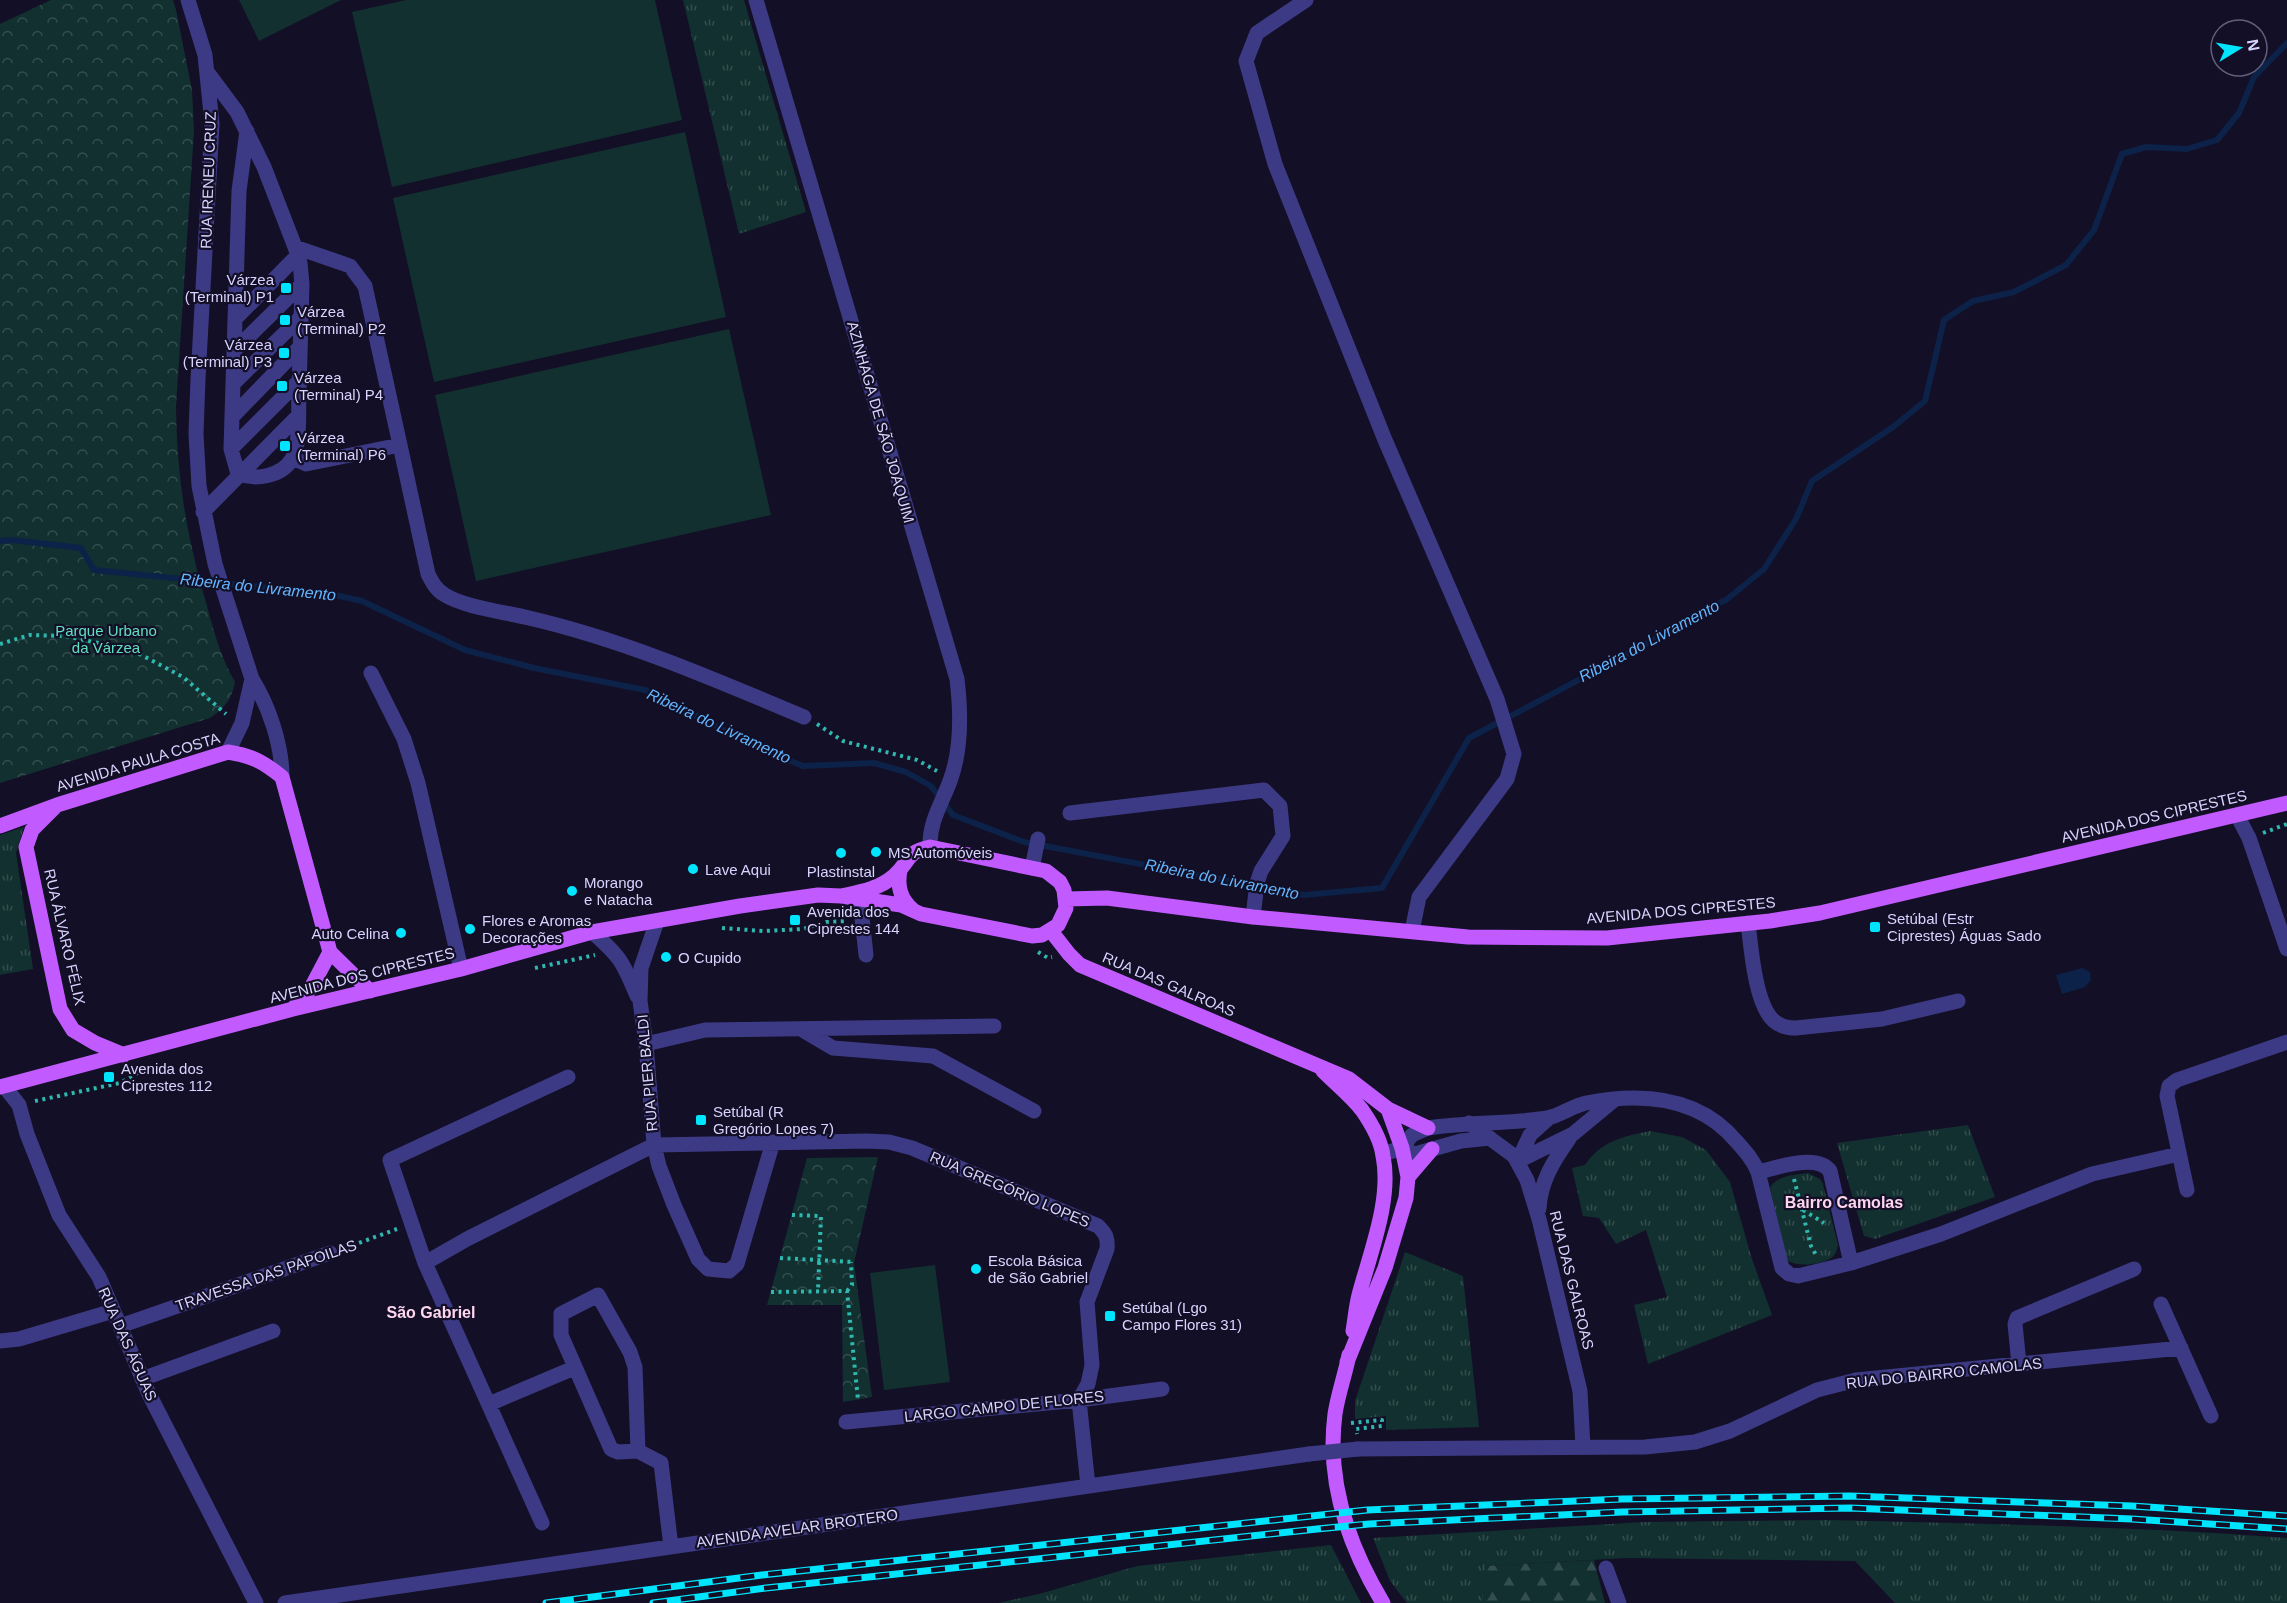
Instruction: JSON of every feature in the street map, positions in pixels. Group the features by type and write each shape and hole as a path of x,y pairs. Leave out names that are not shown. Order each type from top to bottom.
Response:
{"main road":[{"name":"AVENIDA PAULA COSTA","path":"0,826 57,805 228,752 248,755 262,761 282,777"},
{"path":"282,777 330,952 370,991"},
{"name":"AVENIDA DOS CIPRESTES","path":"1066,898 1107,898 1254,910 1468,937 1608,938 1748,924 1855,905 2287,803"},
{"name":"RUA ÁLVARO FÉLIX","path":"57,805 32,831 26,847 60,1009 72,1029 95,1043 124,1054"},
{"name":"AVENIDA DOS CIPRESTES","path":"841,896 870,890 893,877 912,854 930,847"},
{"path":"930,847 1034,861 1053,875 1064,890 1066,898 1064,917 1051,931"},
{"path":"900,870 899,890 907,905 914,910"},
{"name":"AVENIDA DOS CIPRESTES","path":"2,1086 293,1009 461,969 592,932 793,898 818,896 860,898 901,905 921,914 1032,936 1051,931"},
{"name":"RUA DAS GALROAS","path":"1051,931 1080,965 1349,1079 1388,1109 1428,1128"},
{"path":"293,1009 311,988 330,952"},
{"name":"RUA DAS GALROAS","path":"1319,1067 1361,1109 1373,1128 1383,1154 1385,1185 1380,1216 1358,1298 1347,1362"},
{"path":"1383,1603 1354,1548 1336,1492 1333,1460 1334,1421 1347,1362 1385,1268 1406,1198 1408,1177 1402,1148 1388,1109"},
{"path":"1408,1177 1432,1149"}],"street":[{"name":"RUA IRENEU CRUZ","path":"188,0 200,36 208,73 212,151 196,434 203,512 228,606 252,679 261,694 272,727 282,761 282,777"},
{"name":"AZINHAGA DE SÃO JOAQUIM","path":"756,0 957,679 960,729 951,778 931,828 930,847"},
{"path":"1306,0 1257,33 1246,61 1280,175 1384,440 1497,699 1515,754 1507,779 1419,897 1412,931"},
{"path":"208,73 237,112 264,167 296,252 303,284 298,416 293,458 282,470 262,478 238,474"},
{"path":"238,474 231,449 238,191 247,131"},
{"path":"235,319 296,252"},
{"path":"296,252 350,266 365,286 428,574 435,587 443,595 456,601 535,619 633,648 804,717"},
{"path":"234,351 303,284"},
{"path":"233,384 302,316"},
{"path":"232,416 300,347"},
{"path":"231,449 299,381"},
{"path":"203,512 238,474 298,416"},
{"path":"293,458 306,464 400,445"},
{"path":"371,673 404,739 418,783 461,969"},
{"path":"228,752 242,723 252,679"},
{"path":"1070,813 1264,790 1280,806 1283,836 1265,864 1257,883 1254,910"},
{"path":"2237,815 2281,913 2287,949"},
{"path":"1034,861 1038,839"},
{"path":"860,898 866,955"},
{"name":"RUA PIER BALDI","path":"657,921 640,968 640,1001 646,1044 654,1145 666,1186 698,1259 708,1269 729,1271 737,1264 773,1142"},
{"path":"1748,924 1764,1007 1775,1022 1785,1027 1796,1028 1882,1019 1958,1001"},
{"name":"RUA PIER BALDI","path":"592,932 615,951 624,963 640,1001"},
{"path":"646,1044 705,1030 994,1026"},
{"path":"801,1029 833,1048 933,1056 1034,1111"},
{"path":"2187,1190 2167,1096 2171,1083 2287,1042"},
{"path":"542,1523 425,1263 390,1160 568,1077"},
{"name":"RUA DAS ÁGUAS","path":"2,1086 18,1105 59,1215 99,1277 142,1378 256,1603"},
{"path":"1383,1154 1402,1148 1412,1135 1428,1128 1550,1117 1584,1104 1614,1100 1668,1101 1695,1109 1723,1126 1751,1158 1758,1172 1776,1247 1784,1270 1798,1276 1851,1263 1941,1234 2092,1174 2179,1154"},
{"path":"1539,1219 1540,1194 1546,1175 1557,1155 1573,1134 1614,1100"},
{"path":"1518,1161 1530,1135 1550,1117"},
{"name":"RUA DAS GALROAS","path":"1469,1123 1510,1152 1518,1161 1527,1180 1539,1219 1581,1394 1583,1447"},
{"path":"1518,1161 1573,1134"},
{"path":"1402,1148 1414,1154 1461,1141 1490,1138"},
{"name":"RUA GREGÓRIO LOPES","path":"654,1145 889,1142 912,1148 1098,1226 1105,1233 1108,1241 1087,1302 1092,1365 1088,1384 1079,1400 1088,1486"},
{"path":"425,1263 466,1239 654,1145"},
{"path":"1758,1172 1811,1162 1825,1165 1830,1171 1851,1263"},
{"name":"TRAVESSA DAS PAPOILAS","path":"120,1326 330,1253"},
{"path":"2019,1364 2015,1324 2019,1317 2133,1269"},
{"path":"638,1451 635,1367 630,1352 598,1295 561,1314 561,1335 611,1449 618,1452 638,1451 661,1463 671,1547"},
{"path":"2161,1304 2211,1416"},
{"path":"0,1341 19,1339 113,1311"},
{"path":"142,1378 273,1331"},
{"name":"RUA DO BAIRRO CAMOLAS","path":"1309,1454 1358,1449 1645,1447 1695,1442 1730,1431 1817,1390 1856,1380 2181,1348"},
{"path":"489,1404 574,1368"},
{"name":"LARGO CAMPO DE FLORES","path":"846,1422 1079,1400 1162,1389"},
{"name":"AVENIDA AVELAR BROTERO","path":"285,1603 1309,1454"},
{"path":"1606,1568 1619,1603"}],"path":[{"path":"0,644 30,635 65,636 132,650 183,677 226,714"},
{"path":"804,717 843,741 917,760 951,778"},
{"path":"2249,838 2287,824"},
{"path":"716,927 763,931 803,929 826,922 861,921"},
{"path":"1036,950 1050,958 1063,947"},
{"path":"534,968 615,951"},
{"path":"18,1105 120,1083 158,1062"},
{"path":"1793,1175 1811,1246"},
{"path":"1802,1210 1823,1223 1832,1225"},
{"path":"792,1215 821,1216 818,1292"},
{"name":"TRAVESSA DAS PAPOILAS","path":"330,1253 412,1224"},
{"path":"780,1258 853,1262 852,1285 847,1291 858,1400"},
{"path":"771,1292 847,1291"},
{"path":"1351,1423 1382,1420 1382,1426 1356,1429 1358,1449"}],"green space":[{"name":"Parque Urbano da Várzea","path":"51,0 173,0 176,10 192,90 194,131 176,407 178,458 188,528 198,574 217,642 235,682 227,703 210,718 0,783 0,24"},
{"path":"239,0 341,0 259,41"},
{"path":"406,0 655,0 682,120 392,187 352,12"},
{"path":"683,0 744,0 806,212 739,234"},
{"path":"685,132 726,317 434,382 393,198"},
{"path":"729,329 771,515 476,581 435,395"},
{"path":"24,827 16,853 33,969 0,975 0,835"},
{"path":"1968,1125 1995,1197 1875,1239 1864,1236 1837,1143"},
{"path":"1650,1131 1682,1137 1706,1150 1730,1182 1751,1256 1772,1315 1648,1364 1634,1305 1667,1297 1646,1230 1616,1244 1599,1218 1583,1216 1572,1168 1585,1165 1598,1150 1614,1141"},
{"path":"878,1157 854,1263 872,1397 843,1402 842,1305 767,1305 807,1158"},
{"path":"1808,1173 1820,1179 1823,1184 1838,1245 1831,1258 1816,1264 1803,1265 1788,1261 1785,1254 1770,1188 1782,1178"},
{"path":"1405,1252 1463,1276 1479,1427 1386,1430 1386,1416 1355,1419 1355,1401"},
{"path":"935,1265 950,1382 884,1390 870,1273"},
{"path":"1829,1520 2116,1528 2287,1538 2287,1603 1895,1603 1855,1561 1626,1558 1486,1566 1483,1603 1407,1603 1390,1581 1373,1538 1644,1522"},
{"path":"1331,1545 1361,1603 998,1603 1039,1594 1137,1566"},
{"path":"1594,1560 1605,1603 1483,1603 1485,1566"}],"water":[{"path":"2082,968 2090,972 2091,980 2085,987 2062,994 2056,975"}],"waterway":[{"name":"Ribeira do Livramento","path":"0,541 12,540 81,548 94,570 330,594 362,601 465,650 534,668 645,690 759,748 803,766 874,763 906,772 931,786 953,815 1024,842 1304,895 1382,888 1469,738 1652,641 1692,616 1726,600 1764,569 1796,519 1812,481 1893,427 1925,401 1944,320 1973,301 2014,292 2066,265 2094,230 2122,154 2146,147 2187,149 2217,140 2239,113 2254,77 2287,43"}],"railway":[{"path":"546,1603 762,1575 1367,1510 1622,1499 1850,1496 2132,1506 2287,1516"},
{"path":"653,1603 766,1588 1369,1524 1622,1512 1850,1508 2132,1519 2287,1529"}],"place":[{"name":"Várzea (Terminal) P1","path":"286,288"},
{"name":"Várzea (Terminal) P2","path":"285,320"},
{"name":"Várzea (Terminal) P3","path":"284,353"},
{"name":"Várzea (Terminal) P4","path":"282,386"},
{"name":"Várzea (Terminal) P6","path":"285,446"},
{"name":"MS Automóveis","path":"876,852"},
{"name":"Plastinstal","path":"841,853"},
{"name":"Lave Aqui","path":"693,869"},
{"name":"Morango e Natacha","path":"572,891"},
{"name":"Avenida dos Ciprestes 144","path":"795,920"},
{"name":"Setúbal (Estr Ciprestes) Águas Sado","path":"1875,927"},
{"name":"Flores e Aromas Decorações","path":"470,929"},
{"name":"Auto Celina","path":"401,933"},
{"name":"O Cupido","path":"666,957"},
{"name":"Avenida dos Ciprestes 112","path":"109,1077"},
{"name":"Setúbal (R Gregório Lopes 7)","path":"701,1120"},
{"name":"Escola Básica de São Gabriel","path":"976,1269"},
{"name":"Setúbal (Lgo Campo Flores 31)","path":"1110,1316"}],"district":[{"name":"Bairro Camolas","path":"1844,1202"},
{"name":"São Gabriel","path":"431,1312"}]}
